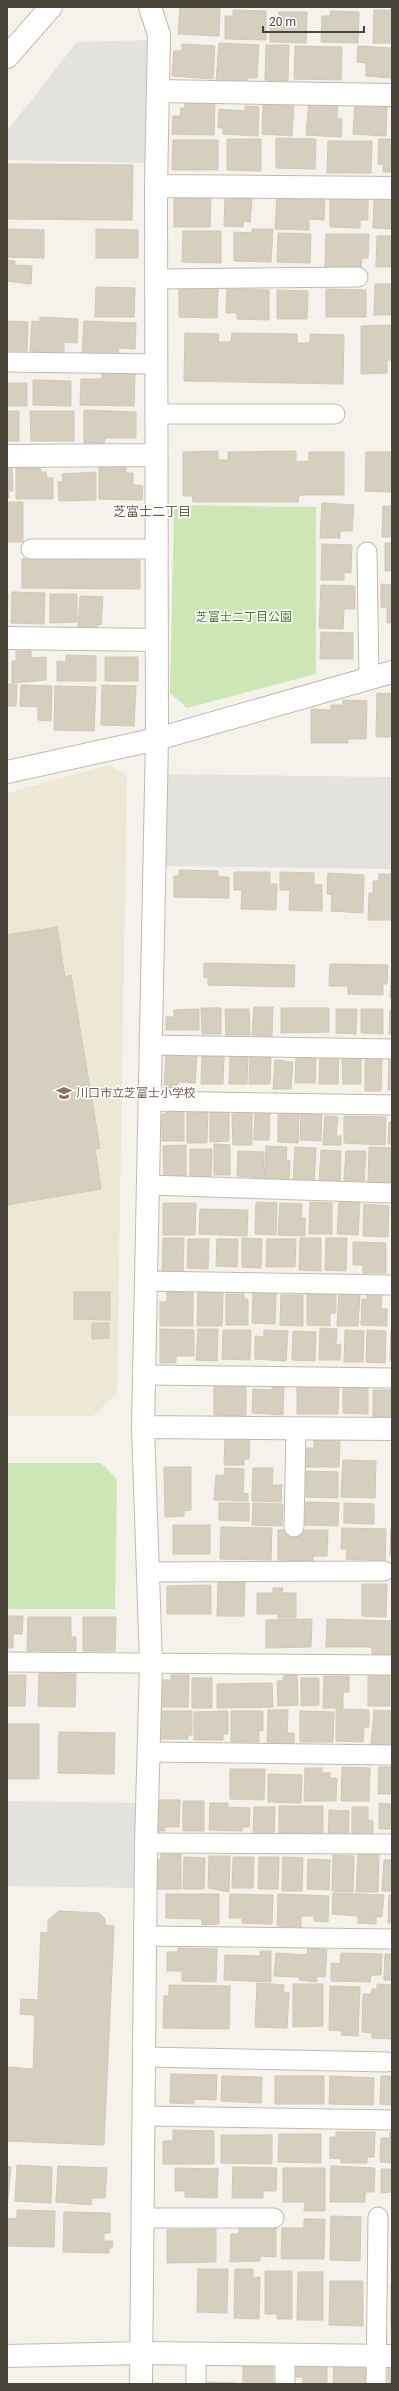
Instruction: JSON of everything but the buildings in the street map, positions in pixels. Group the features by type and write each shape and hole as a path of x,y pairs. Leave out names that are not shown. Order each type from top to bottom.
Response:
{"street":[{"path":"7,57 51,7"},
{"path":"141,2384 146,1843 151,1664 143,1427 157,739 156,186 159,35 155,9"},
{"path":"158,91 392,95"},
{"path":"156,186 392,188"},
{"path":"7,456 156,455"},
{"path":"7,638 156,640"},
{"path":"7,772 157,739 392,672"},
{"path":"143,1427 392,1429"},
{"path":"7,2356 141,2353 384,2356"}],"lane":[{"path":"156,279 358,277"},
{"path":"7,362 156,364"},
{"path":"156,414 335,414"},
{"path":"31,548 156,549"},
{"path":"367,552 369,679"},
{"path":"150,1045 392,1049"},
{"path":"149,1101 392,1105"},
{"path":"148,1185 392,1193"},
{"path":"145,1281 392,1285"},
{"path":"144,1375 392,1378"},
{"path":"294,1527 296,1428"},
{"path":"148,1572 384,1571"},
{"path":"7,1662 392,1666"},
{"path":"149,1752 392,1755"},
{"path":"146,1843 392,1844"},
{"path":"145,1936 392,1939"},
{"path":"144,2057 387,2062"},
{"path":"144,2116 392,2120"},
{"path":"376,2384 384,2356 378,2217"},
{"path":"143,2218 274,2218"},
{"path":"196,2354 196,2384"},
{"path":"285,2355 285,2384"}],"shaded area":[{"path":"150,40 147,163 7,160 7,131 77,42"},
{"name":"川口市立芝富士小学校","path":"109,765 127,775 117,1393 93,1416 7,1416 7,793"},
{"path":"163,774 392,777 392,869 164,866"},
{"path":"7,1801 137,1803 136,1888 7,1886"}],"green space":[{"name":"芝富士二丁目公園","path":"174,505 316,507 316,674 187,708 170,693"},
{"path":"7,1463 101,1463 117,1479 115,1609 7,1609"}],"place":[{"name":"川口市立芝富士小学校","path":"64,1093"}],"district":[{"name":"芝富士二丁目","path":"152,511"}]}
